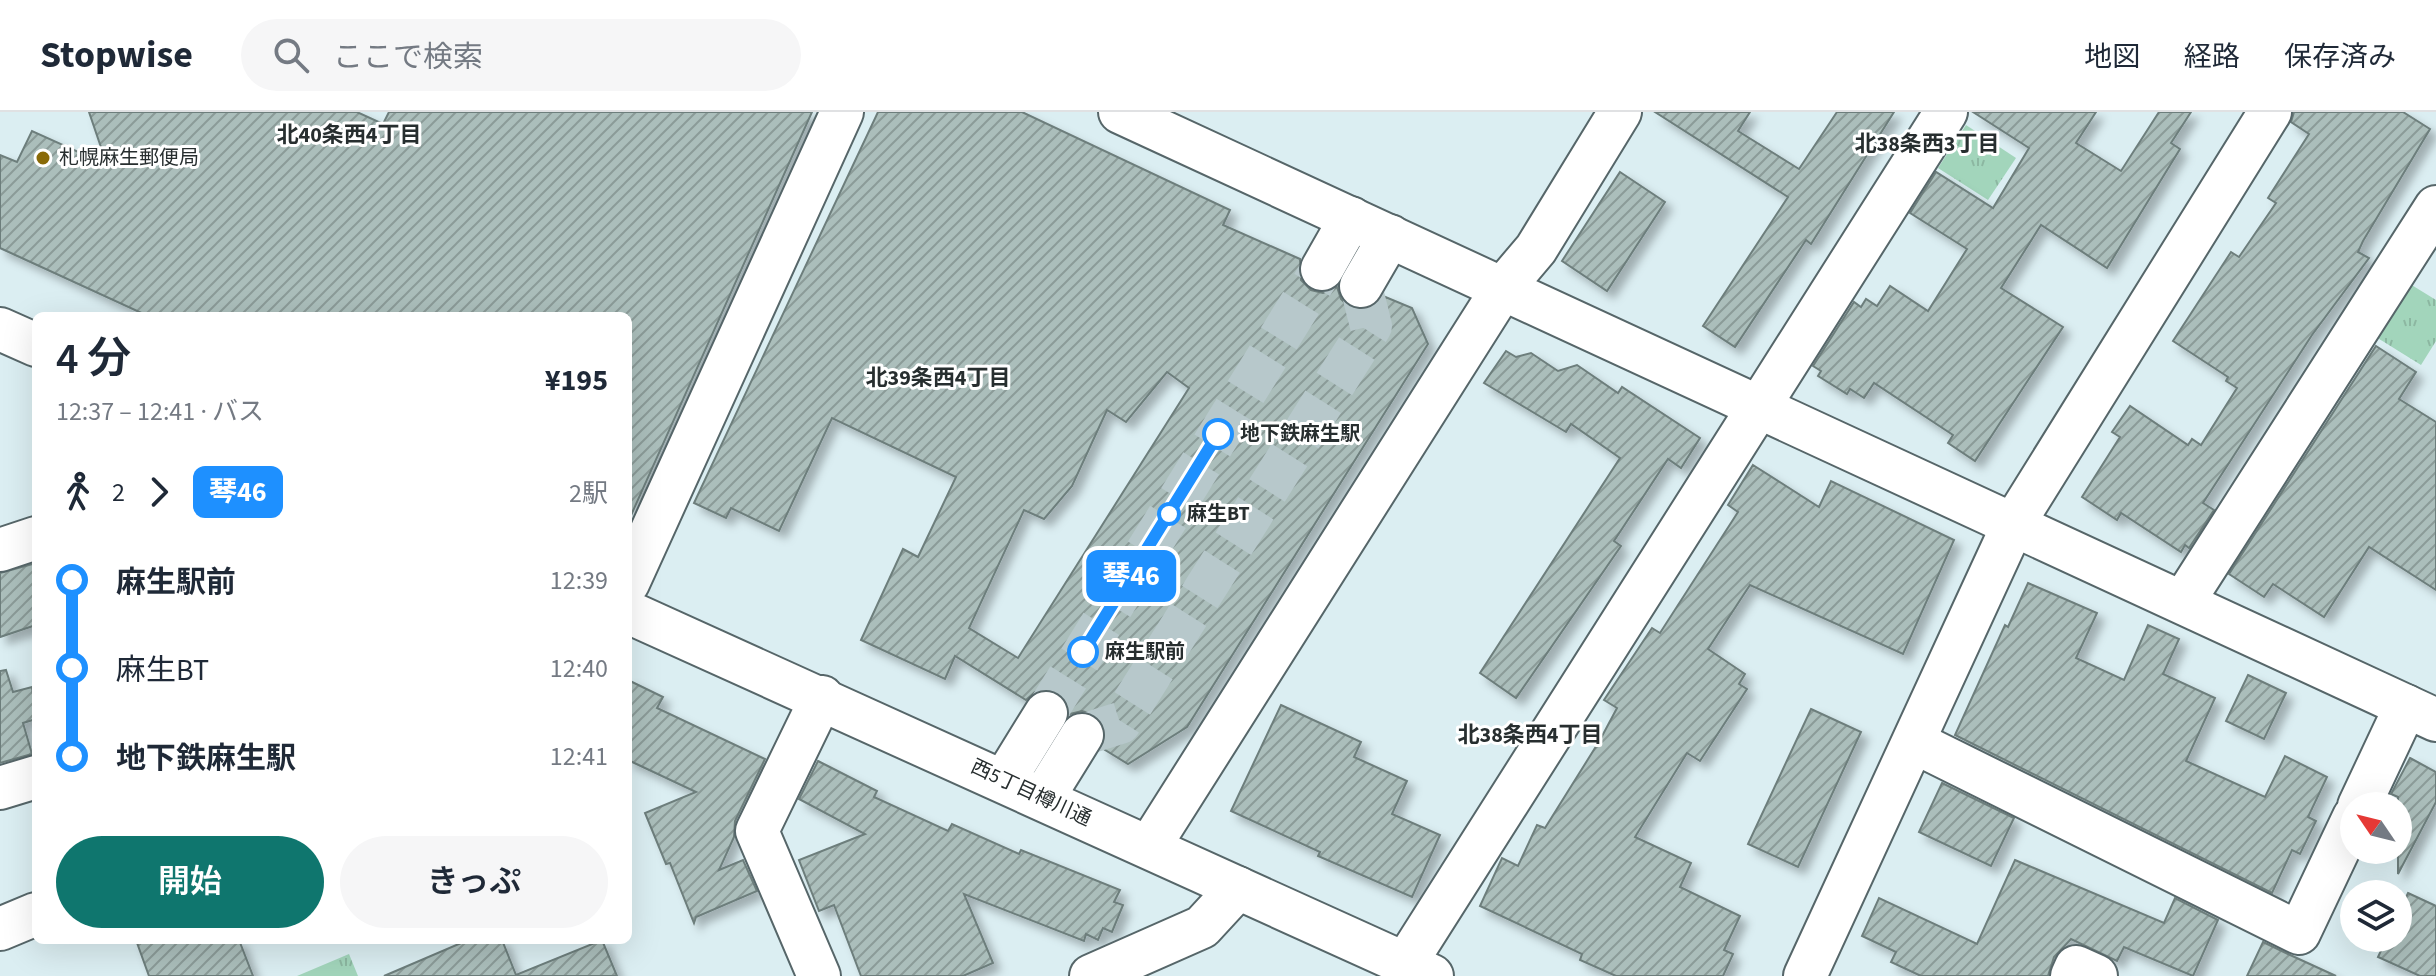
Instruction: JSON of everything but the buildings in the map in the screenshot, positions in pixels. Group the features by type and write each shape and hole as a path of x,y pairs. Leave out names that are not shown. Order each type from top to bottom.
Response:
{"street":[{"path":"632,574 842,112"},
{"path":"1120,112 2421,713 2368,792"},
{"path":"1149,847 1503,288 1536,249 1620,112"},
{"path":"1418,970 1759,406 1946,112"},
{"path":"1805,976 2014,523 2270,112"},
{"path":"2183,602 2436,207"},
{"path":"1322,269 1351,218"},
{"path":"1361,286 1390,236"},
{"path":"0,329 32,343"},
{"path":"0,550 32,539"},
{"name":"西5丁目樽川通","path":"632,614 822,697 1418,970"},
{"path":"819,976 757,831 822,697"},
{"path":"1004,781 1046,713"},
{"path":"1043,798 1082,735"},
{"path":"1914,742 2299,933 2340,847"},
{"path":"0,788 32,778"},
{"path":"1091,976 1202,927 1238,888"},
{"path":"0,929 32,916"},
{"path":"2072,976 2076,967 2096,976"}],"green space":[{"path":"1966,125 2016,158 1988,200 1938,168"},
{"path":"2410,284 2436,300 2436,341 2421,365 2376,337"},
{"path":"349,954 358,976 297,976"}],"tunnel":[{"path":"1046,713 1322,269"},
{"path":"1082,735 1120,723 1371,326 1361,286"}],"bus line":[{"name":"琴46","path":"1083,652 1218,434"}],"place":[{"name":"札幌麻生郵便局","path":"43,158"},
{"name":"地下鉄麻生駅","path":"1218,434"},
{"name":"麻生BT","path":"1169,514"},
{"name":"麻生駅前","path":"1083,652"}],"district":[{"name":"北40条西4丁目","path":"349,135"},
{"name":"北38条西3丁目","path":"1927,144"},
{"name":"北39条西4丁目","path":"938,378"},
{"name":"北38条西4丁目","path":"1530,735"}]}
